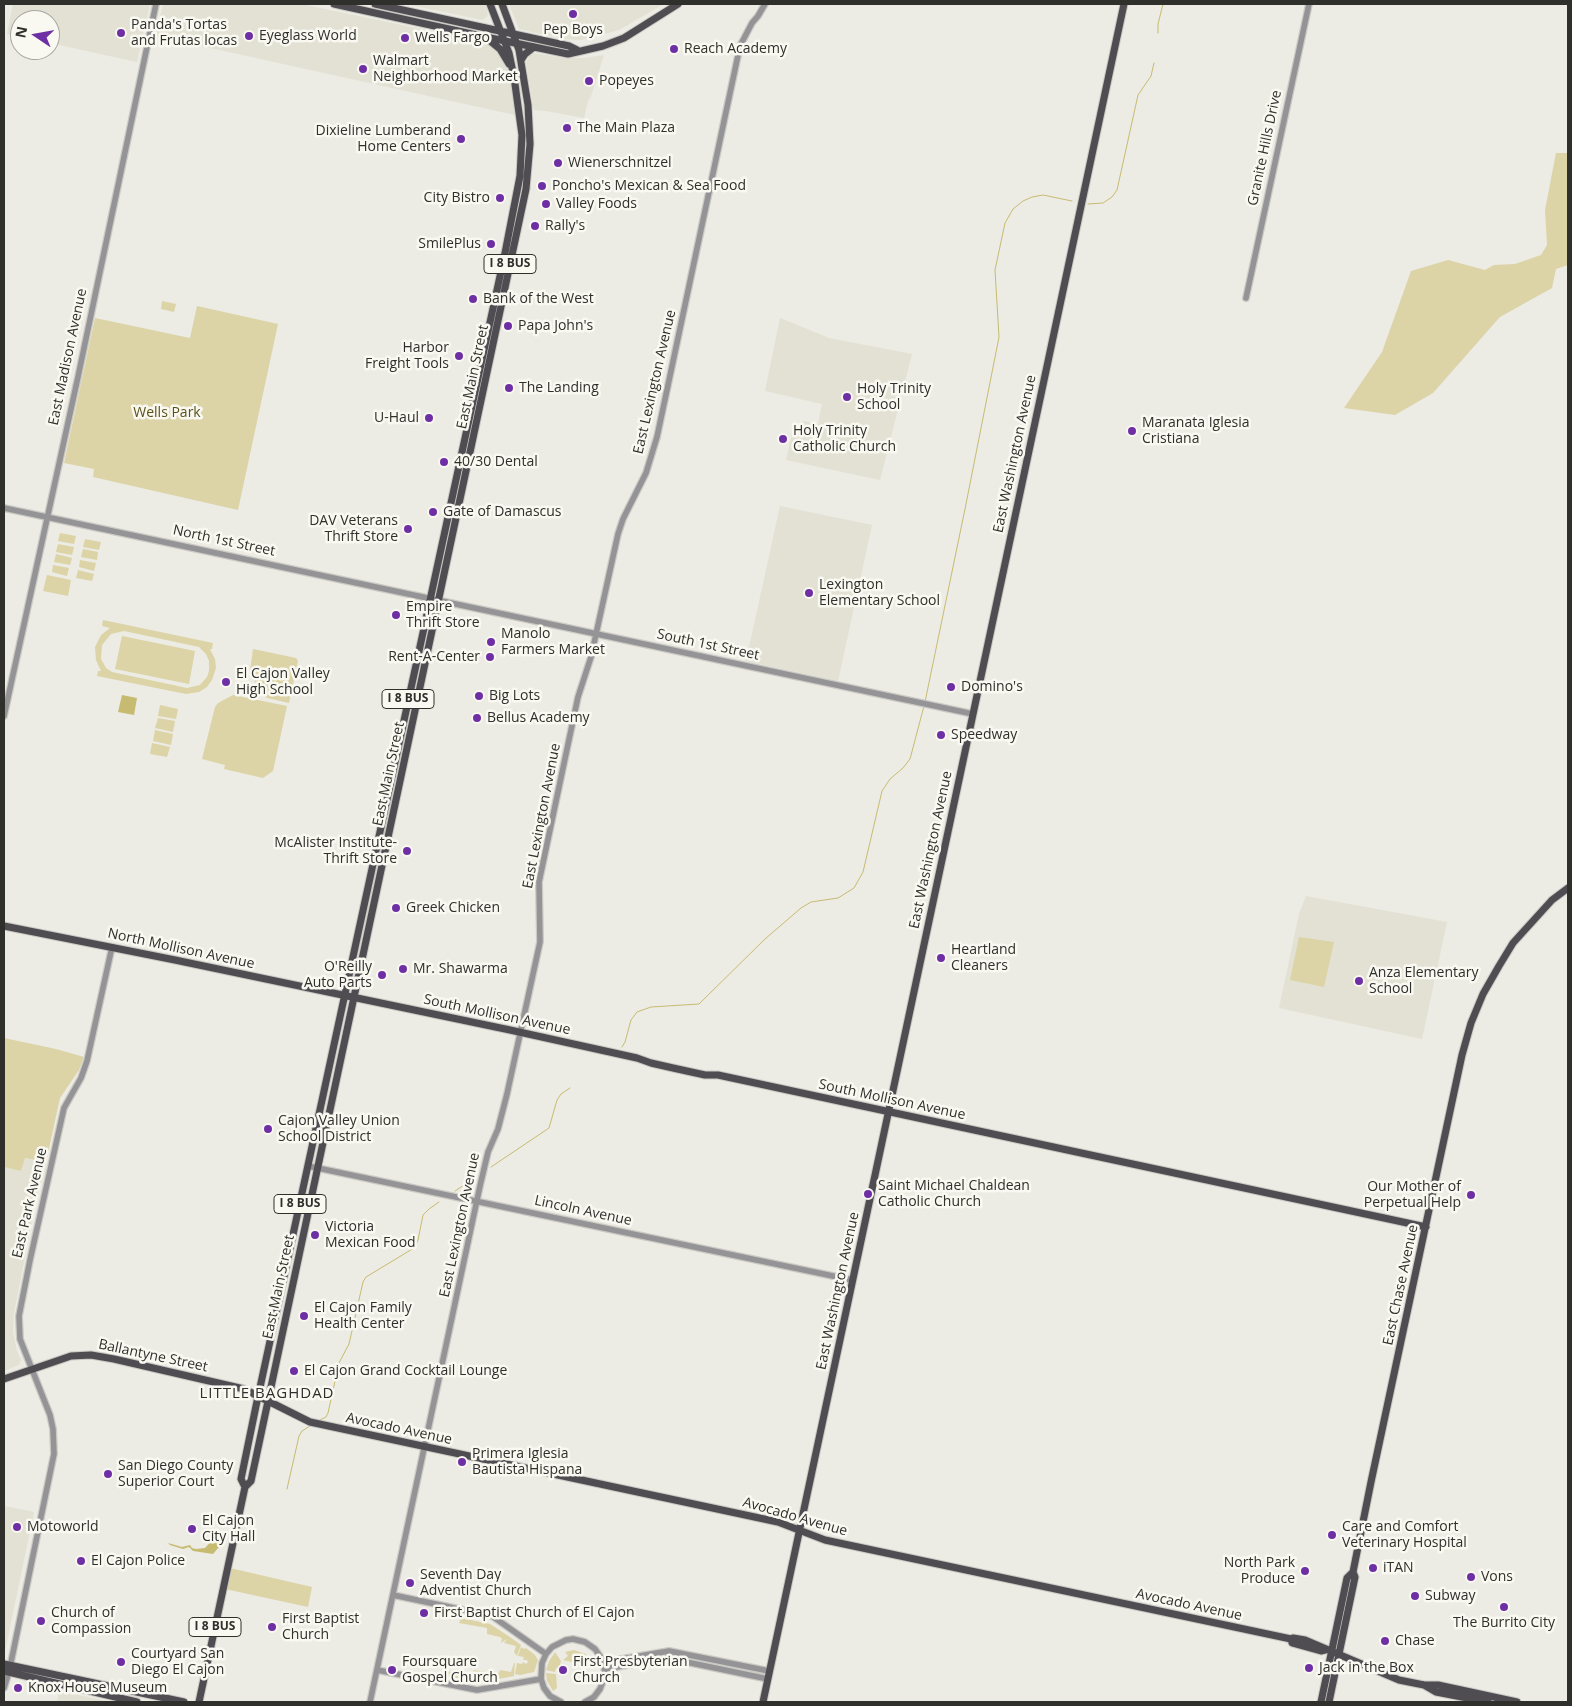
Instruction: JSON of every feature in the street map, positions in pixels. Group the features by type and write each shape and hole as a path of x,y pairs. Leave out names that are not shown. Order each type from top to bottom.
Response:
{"main road":[{"path":"334,4 568,54 577,50 603,46 624,38 678,4"},
{"path":"355,8 366,8 374,4 390,7 569,46 577,50"},
{"name":"East Main Street","path":"199,1702 245,1487 251,1481 330,1113 512,238 520,176 522,135 513,71 502,31 490,4"},
{"name":"East Main Street","path":"245,1487 241,1479 430,598 512,238 526,189 529,161 528,105 517,43 502,4"},
{"name":"East Washington Avenue","path":"763,1702 1124,4"},
{"path":"372,12 390,7"},
{"path":"483,28 492,21 494,12"},
{"path":"486,38 500,49 513,71"},
{"path":"521,60 534,47"},
{"name":"East Chase Avenue","path":"1321,1702 1347,1578 1353,1572 1462,1055 1480,1001 1499,966 1521,934 1552,900 1568,888"},
{"name":"North Mollison Avenue","path":"4,926 353,998"},
{"name":"South Mollison Avenue","path":"353,998 520,1032 705,1075 718,1075 1426,1226"},
{"path":"320,1111 330,1113"},
{"name":"Ballantyne Street","path":"4,1379 71,1356 97,1356 239,1388 268,1400"},
{"name":"Avocado Avenue","path":"268,1400 310,1422 778,1522 825,1540 1291,1640 1293,1638 1314,1643 1332,1653 1399,1680 1424,1685"},
{"name":"East Chase Avenue","path":"1329,1702 1332,1653"},
{"path":"7,1668 88,1682 184,1702"},
{"path":"7,1668 137,1702"},
{"path":"86,1690 88,1682"},
{"path":"1424,1685 1436,1692 1488,1702"},
{"path":"1424,1685 1438,1685 1517,1702"},
{"path":"129,1700 138,1699 142,1693"}],"street":[{"name":"East Madison Avenue","path":"4,716 156,4"},
{"name":"East Lexington Avenue","path":"370,1702 488,1152 498,1129 507,1094 540,942 539,888 543,860 578,697 591,657 618,534 623,519 646,473 657,437 740,46 764,4"},
{"name":"Granite Hills Drive","path":"1246,298 1309,4"},
{"name":"North 1st Street","path":"4,508 438,600"},
{"name":"South 1st Street","path":"438,600 973,714"},
{"name":"East Park Avenue","path":"4,1688 54,1454 53,1429 50,1415 20,1340 20,1311 64,1108 81,1078 87,1061 112,947"},
{"name":"Lincoln Avenue","path":"308,1166 852,1280"},
{"path":"393,1595 492,1616 546,1654"},
{"path":"561,1702 550,1696 544,1688 541,1679 542,1663 552,1647 566,1640 579,1640 595,1649 604,1662 603,1683 594,1697 584,1702"},
{"path":"604,1662 669,1651 769,1671"},
{"path":"605,1669 667,1658 768,1679"},
{"path":"377,1670 477,1690 541,1679"}],"shaded area":[{"path":"13,4 150,4 137,62 60,45 60,10 12,10"},
{"path":"163,4 301,4 498,45 507,58 515,115 156,36"},
{"path":"405,4 485,4 488,15 483,20"},
{"path":"509,4 664,4 619,30 582,40 563,39 519,29"},
{"path":"10,19 10,35 7,34"},
{"path":"533,53 564,58 604,55 584,118 534,110 526,63"},
{"name":"Holy Trinity School","path":"780,318 829,338 912,354 880,480 786,460 793,430 801,431 803,421 818,424 822,404 765,391"},
{"name":"Lexington Elementary School","path":"780,506 872,525 838,681 746,661"},
{"path":"122,695 137,698 134,715 118,712"},
{"name":"Anza Elementary School","path":"1306,896 1447,922 1422,1039 1279,1008 1299,914"},
{"path":"25,1158 46,1162 46,1169 37,1195 14,1313 13,1332 21,1360 19,1365 4,1371 4,1167 21,1171"},
{"path":"4,1506 34,1512 4,1656"},
{"path":"215,1537 219,1539 219,1547 213,1554 193,1551 189,1547 183,1549 168,1543 182,1547 190,1545 196,1549 205,1548"},
{"path":"59,1691 112,1702 57,1702"}],"green space":[{"path":"1556,153 1568,153 1568,265 1556,269 1552,288 1500,317 1433,393 1395,415 1344,408 1382,352 1411,271 1448,260 1485,270 1494,265 1515,264 1541,255 1547,245 1545,210"},
{"path":"162,301 176,304 174,312 161,309"},
{"name":"Wells Park","path":"197,306 278,324 238,510 93,477 94,469 64,463 95,318 190,338"},
{"path":"60,533 76,536 74,544 58,541"},
{"path":"85,539 101,542 99,550 83,547"},
{"path":"58,544 74,547 72,555 56,552"},
{"path":"83,549 98,552 97,560 81,557"},
{"path":"56,554 72,558 70,565 54,562"},
{"path":"80,560 96,563 94,571 79,567"},
{"path":"53,565 69,568 67,576 52,572"},
{"path":"78,570 94,574 92,581 76,578"},
{"path":"47,575 71,580 68,596 43,591"},
{"path":"103,620 213,643 212,649 210,649 215,659 216,668 212,680 207,687 199,692 186,694 97,676 98,671 101,671 96,660 95,647 101,635 110,628 102,626","holes":["124,631 199,647 206,654 209,661 209,671 207,677 200,685 187,688 112,672 106,668 101,659 102,645 111,634"]},
{"path":"122,636 195,651 189,684 115,669"},
{"path":"253,649 296,658 298,661 289,703 267,698 259,690 250,671"},
{"path":"233,695 287,706 273,771 263,778 224,769 225,765 202,759 215,707 218,703"},
{"path":"160,705 178,709 176,719 158,716"},
{"path":"158,718 175,721 173,732 155,728"},
{"path":"155,730 173,734 171,745 153,741"},
{"path":"152,743 170,747 167,757 150,754"},
{"path":"1299,937 1334,942 1324,987 1290,980"},
{"path":"4,1038 84,1057 79,1070 60,1098 46,1162 25,1158 21,1171 4,1167"},
{"path":"230,1568 312,1587 308,1607 225,1589"},
{"path":"461,1618 490,1624 510,1637 521,1645 517,1656 514,1652 516,1646 504,1643 507,1639 501,1643 502,1639 500,1637 487,1634 487,1628 459,1623"},
{"path":"521,1647 526,1648 538,1660 534,1672 520,1675 515,1674 517,1663 522,1664 523,1662 526,1664 528,1662 523,1660 524,1657 518,1656"},
{"path":"574,1650 586,1654 587,1661 585,1665 563,1660 568,1656 565,1652"},
{"path":"555,1652 561,1661 559,1669 556,1668 555,1672 546,1670 549,1661"},
{"path":"514,1663 514,1676 478,1683 443,1675 444,1670 454,1673 455,1671 473,1674 474,1670 491,1673 491,1671 499,1673 500,1670 511,1672"},
{"path":"546,1673 556,1674 557,1688 553,1691 547,1681"}],"waterway":[{"path":"1158,33 1158,24 1163,4"},
{"path":"1088,204 1103,203 1112,197 1117,190 1138,95 1151,76 1154,63"},
{"path":"925,702 999,337 995,270 1005,223 1013,209 1032,197 1043,195 1072,201"},
{"path":"622,1047 631,1020 637,1012 651,1007 699,1004 765,939 801,908 811,902 838,898 854,888 863,872 882,791 890,779 910,759 924,706"},
{"path":"491,1167 549,1128 557,1100 561,1094 570,1088"},
{"path":"455,1191 475,1178"},
{"path":"320,1420 326,1417 328,1413 339,1363 349,1344 363,1282 366,1277 414,1248 418,1240 423,1215 439,1202"},
{"path":"287,1489 299,1436 302,1431 310,1426"}],"place":[{"name":"Pep Boys","path":"573,14"},
{"name":"Panda's Tortas and Frutas locas","path":"121,33"},
{"name":"Eyeglass World","path":"249,36"},
{"name":"Wells Fargo","path":"405,38"},
{"name":"Reach Academy","path":"674,49"},
{"name":"Walmart Neighborhood Market","path":"363,69"},
{"name":"Popeyes","path":"589,81"},
{"name":"The Main Plaza","path":"567,128"},
{"name":"Dixieline Lumberand Home Centers","path":"461,139"},
{"name":"Wienerschnitzel","path":"558,163"},
{"name":"Poncho's Mexican & Sea Food","path":"542,186"},
{"name":"City Bistro","path":"500,198"},
{"name":"Valley Foods","path":"546,204"},
{"name":"Rally's","path":"535,226"},
{"name":"SmilePlus","path":"491,244"},
{"name":"Bank of the West","path":"473,299"},
{"name":"Papa John's","path":"508,326"},
{"name":"Harbor Freight Tools","path":"459,356"},
{"name":"The Landing","path":"509,388"},
{"name":"Holy Trinity School","path":"847,397"},
{"name":"U-Haul","path":"429,418"},
{"name":"Maranata Iglesia Cristiana","path":"1132,431"},
{"name":"Holy Trinity Catholic Church","path":"783,439"},
{"name":"40/30 Dental","path":"444,462"},
{"name":"Gate of Damascus","path":"433,512"},
{"name":"DAV Veterans Thrift Store","path":"408,529"},
{"name":"Lexington Elementary School","path":"809,593"},
{"name":"Empire Thrift Store","path":"396,615"},
{"name":"Manolo Farmers Market","path":"491,642"},
{"name":"Rent-A-Center","path":"490,657"},
{"name":"El Cajon Valley High School","path":"226,682"},
{"name":"Domino's","path":"951,687"},
{"name":"Big Lots","path":"479,696"},
{"name":"Bellus Academy","path":"477,718"},
{"name":"Speedway","path":"941,735"},
{"name":"McAlister Institute- Thrift Store","path":"407,851"},
{"name":"Greek Chicken","path":"396,908"},
{"name":"Heartland Cleaners","path":"941,958"},
{"name":"Mr. Shawarma","path":"403,969"},
{"name":"O'Reilly Auto Parts","path":"382,975"},
{"name":"Anza Elementary School","path":"1359,981"},
{"name":"Cajon Valley Union School District","path":"268,1129"},
{"name":"Saint Michael Chaldean Catholic Church","path":"868,1194"},
{"name":"Our Mother of Perpetual Help","path":"1471,1195"},
{"name":"Victoria Mexican Food","path":"315,1235"},
{"name":"El Cajon Family Health Center","path":"304,1316"},
{"name":"El Cajon Grand Cocktail Lounge","path":"294,1371"},
{"name":"Primera Iglesia Bautista Hispana","path":"462,1462"},
{"name":"San Diego County Superior Court","path":"108,1474"},
{"name":"Motoworld","path":"17,1527"},
{"name":"El Cajon City Hall","path":"192,1529"},
{"name":"Care and Comfort Veterinary Hospital","path":"1332,1535"},
{"name":"El Cajon Police","path":"81,1561"},
{"name":"iTAN","path":"1373,1568"},
{"name":"North Park Produce","path":"1305,1571"},
{"name":"Vons","path":"1471,1577"},
{"name":"Seventh Day Adventist Church","path":"410,1583"},
{"name":"Subway","path":"1415,1596"},
{"name":"The Burrito City","path":"1504,1607"},
{"name":"First Baptist Church of El Cajon","path":"424,1613"},
{"name":"Church of Compassion","path":"41,1621"},
{"name":"First Baptist Church","path":"272,1627"},
{"name":"Chase","path":"1385,1641"},
{"name":"Courtyard San Diego El Cajon","path":"121,1662"},
{"name":"Jack in the Box","path":"1309,1668"},
{"name":"Foursquare Gospel Church","path":"392,1670"},
{"name":"First Presbyterian Church","path":"563,1670"},
{"name":"Knox House Museum","path":"18,1688"}],"district":[{"name":"LITTLE BAGHDAD","path":"267,1394"}]}
